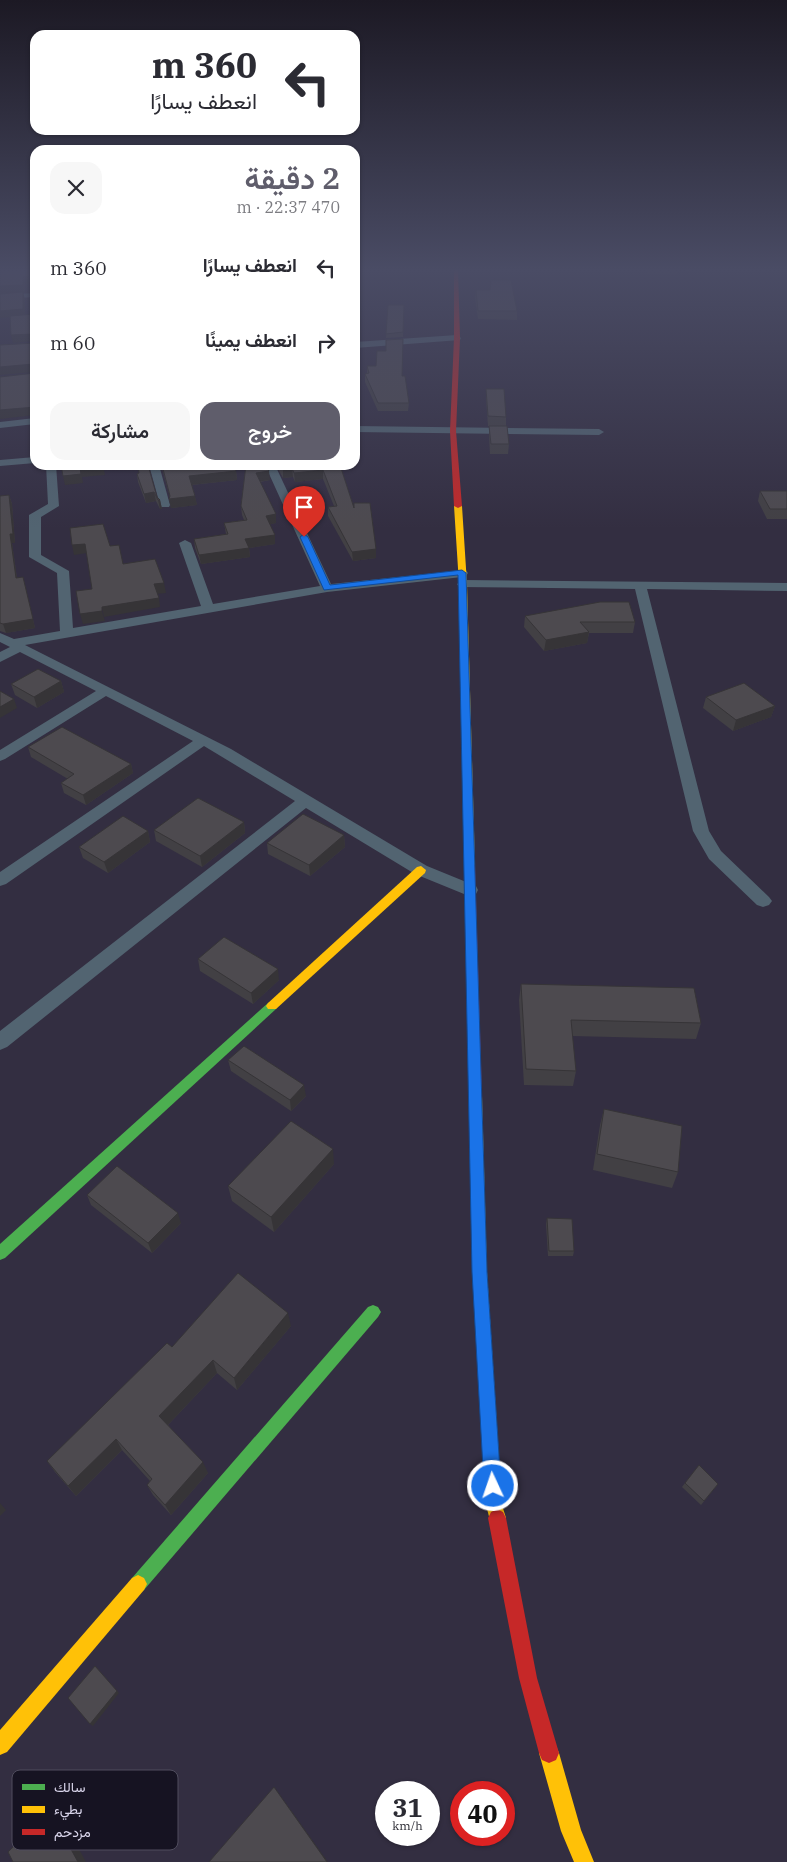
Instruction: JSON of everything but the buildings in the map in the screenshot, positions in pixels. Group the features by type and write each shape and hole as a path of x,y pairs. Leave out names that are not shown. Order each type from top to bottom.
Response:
{"street":[{"path":"456,355 453,431 462,579 480,1272 494,1505 528,1678 570,1831 584,1862"},
{"path":"0,425 30,422"},
{"path":"360,429 599,432"},
{"path":"0,464 30,461"},
{"path":"51,470 54,506 35,515 35,557 63,571 67,633"},
{"path":"155,470 165,505"},
{"path":"272,470 327,588"},
{"path":"185,542 208,610"},
{"path":"0,658 10,642 208,610 327,588 462,579 640,586 787,587"},
{"path":"640,586 701,831 715,856 763,900"},
{"path":"10,642 226,752 421,870 470,890"},
{"path":"0,756 107,690"},
{"path":"0,880 202,741"},
{"path":"0,1042 306,800"},
{"path":"0,1254 421,870"},
{"path":"0,1744 373,1312"}],"traffic: fast":[{"path":"0,1253 272,1006"},
{"path":"138,1584 373,1312"}],"traffic: slow":[{"path":"458,506 463,584 470,865"},
{"path":"272,1006 421,870"},
{"path":"476,1096 480,1272 494,1505 497,1518"},
{"path":"0,1745 138,1584"},
{"path":"549,1753 571,1831 584,1862"}],"traffic: jam":[{"path":"456,355 453,431 458,506"},
{"path":"470,865 476,1096"},
{"path":"497,1518 528,1678 549,1753"}],"route":[{"path":"304,537 327,588 462,573 480,1272 493,1486"}]}
